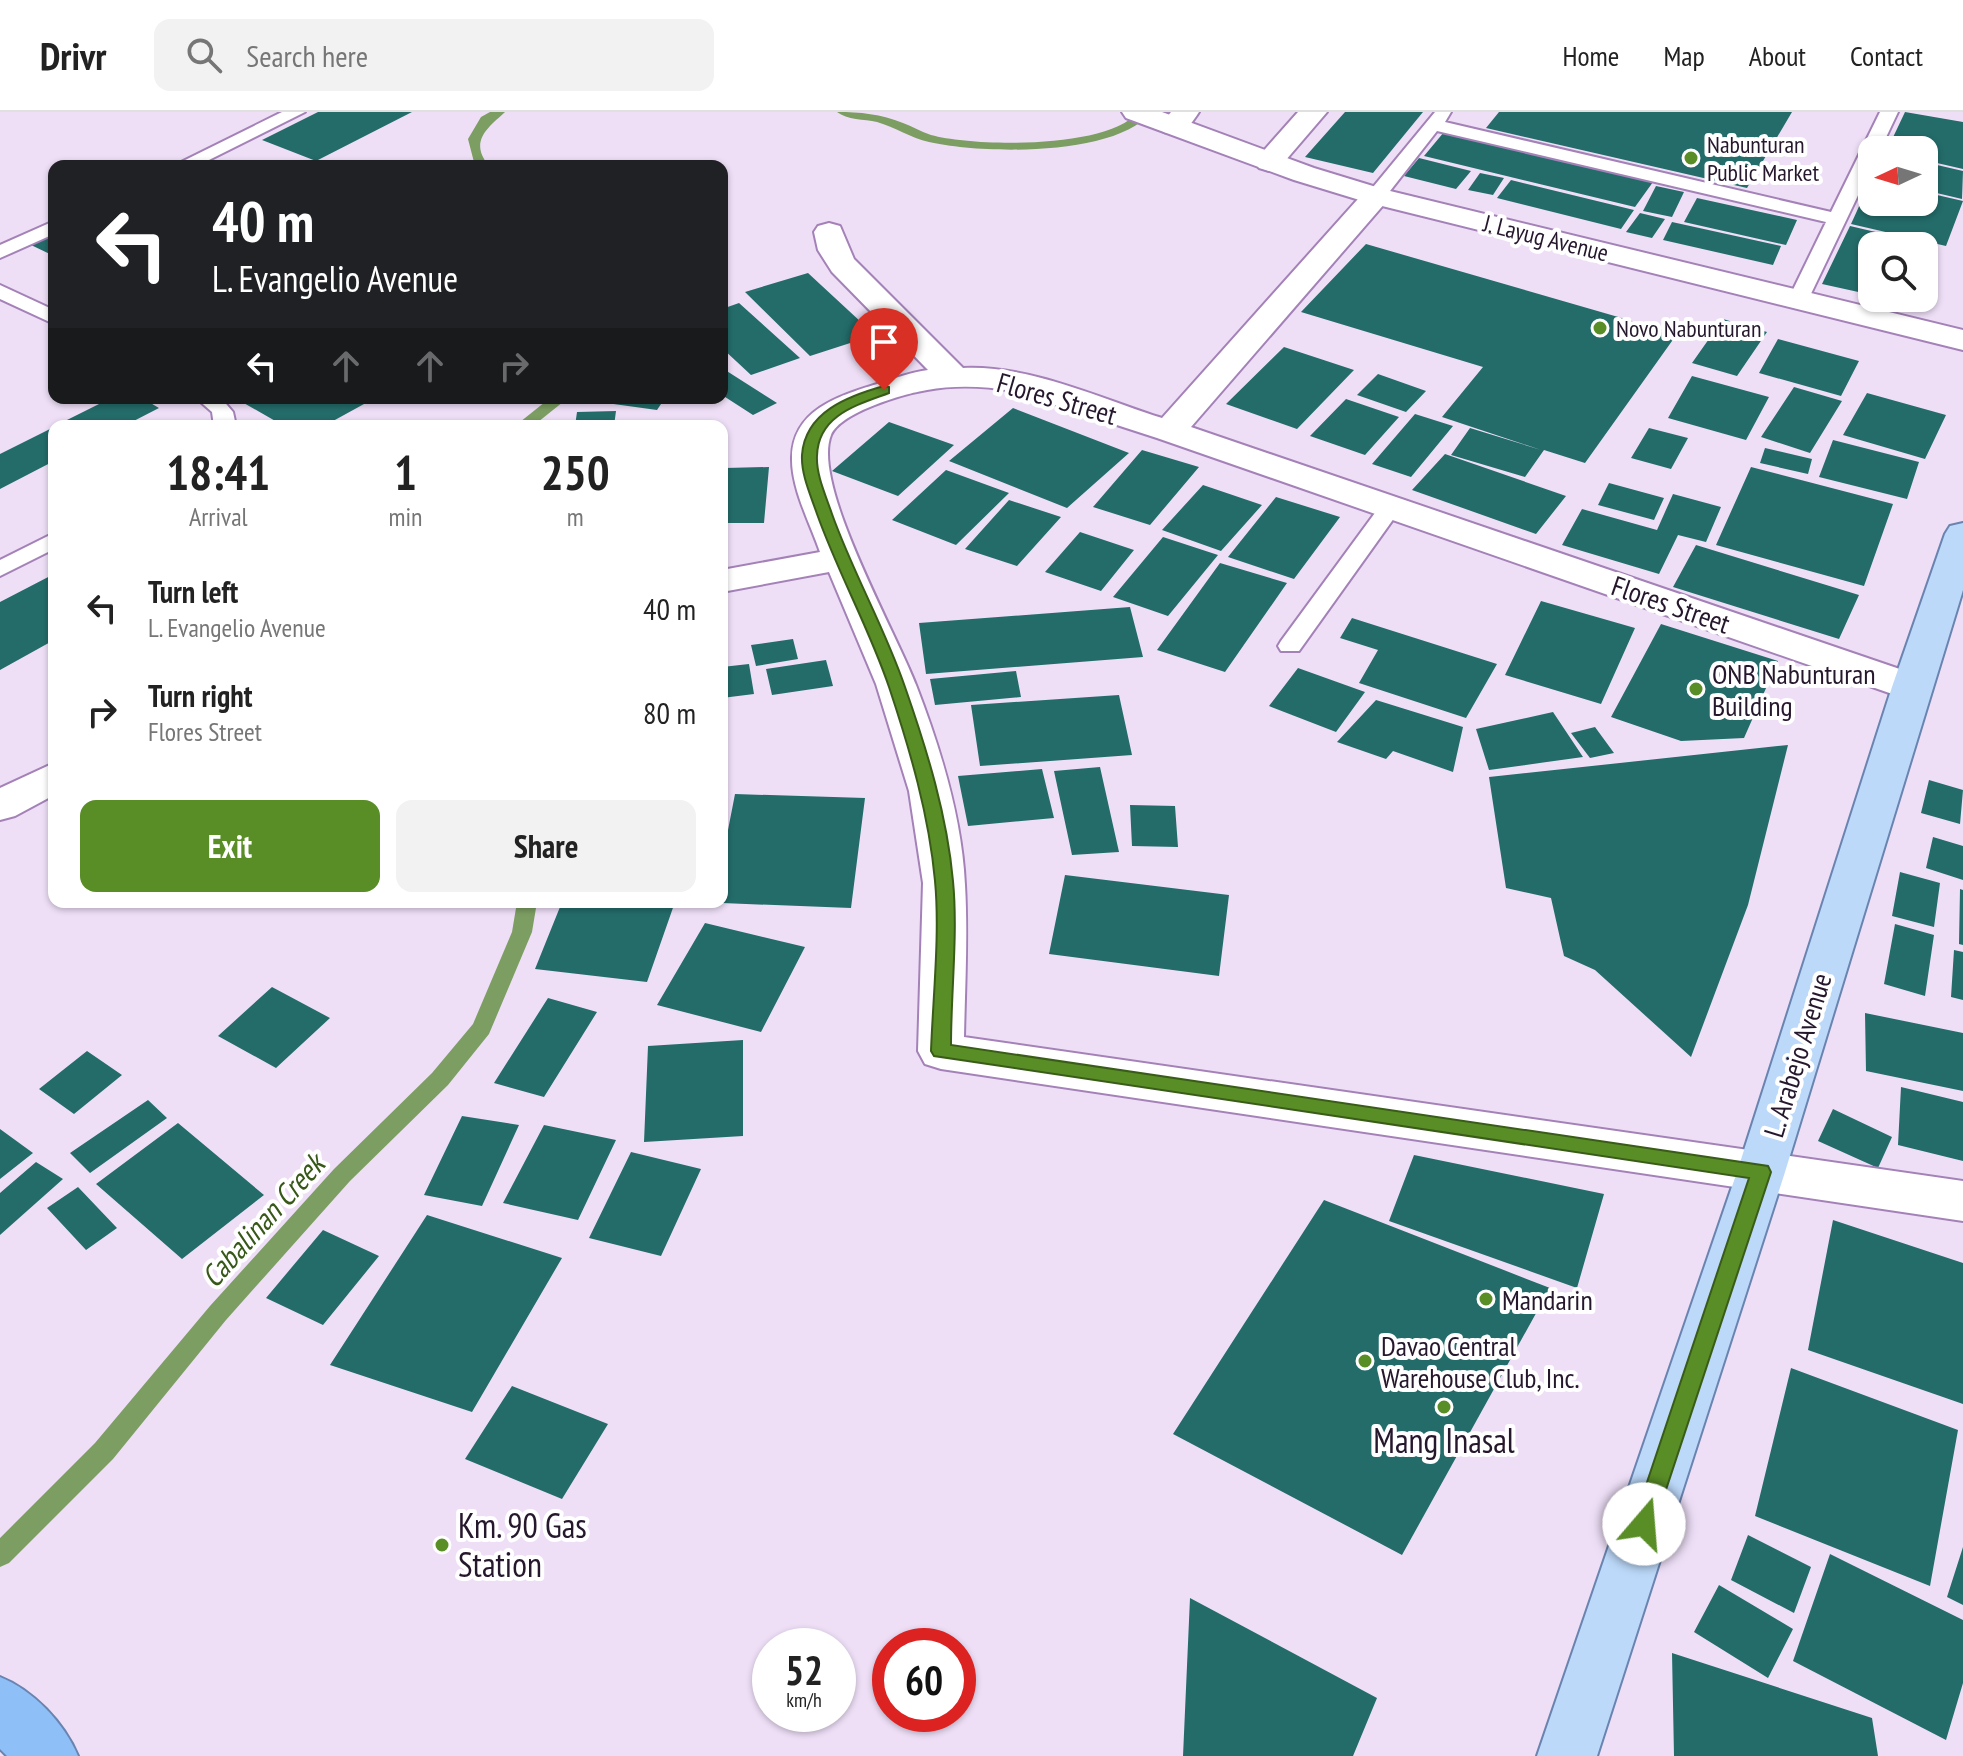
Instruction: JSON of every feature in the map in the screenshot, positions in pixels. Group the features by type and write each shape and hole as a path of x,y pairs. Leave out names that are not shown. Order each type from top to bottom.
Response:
{"highway":[{"path":"0,1706 48,1756"}],"main road":[{"name":"L. Arabejo Avenue","path":"1567,1756 1761,1172 1912,687 1963,534"}],"street":[{"path":"1269,162 1313,112"},
{"name":"J. Layug Avenue","path":"1165,118 1269,162 1376,196 1963,340"},
{"path":"1169,431 1376,196"},
{"path":"829,232 833,250 843,265 953,377"},
{"name":"Flores Street","path":"1761,1172 941,1051 944,883 930,791 896,684 841,559 813,481 809,456 814,435 825,418 844,405 924,380 989,377 1019,383 1169,431 1912,687"},
{"path":"728,580 841,559"},
{"path":"0,806 48,780"},
{"path":"1761,1172 1963,1201"}],"lane":[{"path":"195,160 296,112"},
{"path":"1798,300 1889,112"},
{"path":"1376,196 1438,119 1837,219"},
{"path":"0,252 48,230"},
{"path":"0,291 48,315"},
{"path":"1290,646 1391,507"},
{"path":"0,569 48,543"}],"building":[{"path":"318,112 412,112 318,160 262,140"},
{"path":"1345,112 1423,112 1373,173 1305,157"},
{"name":"Nabunturan Public Market","path":"1499,112 1792,112 1747,188 1486,128"},
{"path":"1905,112 1963,122 1963,169 1938,163 1938,136 1894,136"},
{"path":"1444,132 1653,182 1635,207 1424,156"},
{"path":"1419,158 1471,171 1456,189 1404,176"},
{"path":"1938,165 1963,171 1962,199 1938,193"},
{"path":"1480,173 1504,178 1493,195 1468,190"},
{"path":"1511,180 1634,210 1621,229 1497,198"},
{"path":"1656,186 1684,192 1672,217 1643,211"},
{"path":"1938,195 1963,201 1946,246 1938,244 1938,232 1886,232 1851,224 1858,209 1858,216 1938,216"},
{"path":"1697,198 1797,220 1786,245 1684,222"},
{"path":"1640,213 1665,219 1652,238 1626,232"},
{"path":"1672,222 1781,246 1773,265 1663,240"},
{"path":"1850,226 1876,232 1858,232 1858,292 1822,284"},
{"path":"48,237 48,253 31,245"},
{"path":"1366,244 1677,334 1585,463 1544,450 1525,477 1451,455 1470,428 1541,450 1442,417 1483,367 1301,312"},
{"path":"808,273 875,335 810,356 745,292"},
{"path":"739,303 800,358 751,375 728,354 728,307"},
{"path":"1723,319 1767,332 1737,376 1692,363"},
{"path":"1778,339 1859,361 1841,396 1759,373"},
{"path":"1284,347 1354,370 1297,429 1226,404"},
{"path":"728,372 777,403 753,415 728,399"},
{"path":"1378,374 1426,391 1406,412 1357,395"},
{"path":"1692,376 1769,397 1746,440 1668,418"},
{"path":"1794,387 1842,401 1810,453 1761,437"},
{"path":"1867,393 1946,415 1925,459 1843,435"},
{"path":"1346,399 1399,417 1365,455 1310,436"},
{"path":"99,404 152,404 159,408 136,420 67,420"},
{"path":"246,404 364,404 335,420 274,420"},
{"path":"614,404 661,404 657,410"},
{"path":"1013,408 1129,453 1067,508 949,461"},
{"path":"616,411 615,420 576,420 577,412"},
{"path":"1415,414 1453,426 1411,477 1372,464"},
{"path":"889,422 954,445 898,496 832,471"},
{"path":"1649,428 1688,438 1671,469 1631,458"},
{"path":"48,430 48,464 0,489 0,454"},
{"path":"1833,440 1919,462 1907,499 1819,477"},
{"path":"1765,448 1812,459 1808,474 1760,463"},
{"path":"1142,450 1199,467 1150,525 1093,507"},
{"path":"1445,454 1566,496 1536,534 1412,490"},
{"path":"769,467 764,523 728,523 728,468"},
{"path":"1751,467 1893,504 1864,586 1716,545"},
{"path":"946,470 1009,493 956,545 892,520"},
{"path":"1609,483 1664,498 1654,520 1598,505"},
{"path":"1203,485 1262,505 1221,551 1162,530"},
{"path":"1673,494 1721,507 1706,542 1678,535 1659,574 1562,545 1582,509 1657,530"},
{"path":"1276,497 1340,517 1294,579 1228,557"},
{"path":"1009,500 1061,517 1017,566 965,549"},
{"path":"1080,532 1134,550 1101,591 1045,572"},
{"path":"1163,537 1218,555 1168,616 1113,597"},
{"path":"1696,545 1859,595 1839,639 1673,587"},
{"path":"1220,563 1287,583 1225,672 1157,650"},
{"path":"48,577 48,643 0,670 0,602"},
{"path":"1541,601 1635,628 1601,704 1505,675"},
{"path":"1130,607 1143,657 926,674 919,623"},
{"path":"1352,618 1497,664 1466,718 1359,683 1378,650 1340,638"},
{"name":"ONB Nabunturan Building","path":"1661,624 1778,661 1744,738 1681,741 1611,717"},
{"path":"793,639 798,659 756,666 751,645"},
{"path":"826,660 833,686 772,695 766,669"},
{"path":"749,664 754,694 728,697 728,666"},
{"path":"1298,668 1365,692 1336,732 1269,706"},
{"path":"1016,671 1021,697 935,705 930,679"},
{"path":"1119,695 1132,755 980,766 971,705"},
{"path":"1376,700 1463,727 1453,772 1393,751 1386,759 1337,742"},
{"path":"1553,712 1583,757 1489,770 1476,729"},
{"path":"1595,727 1614,753 1590,758 1571,733"},
{"path":"1788,745 1748,905 1691,1057 1595,970 1564,956 1551,898 1506,888 1489,777"},
{"path":"1100,767 1119,852 1072,855 1054,771"},
{"path":"1042,769 1054,818 968,826 958,776"},
{"path":"1929,780 1963,790 1960,824 1921,813"},
{"path":"735,794 865,798 851,908 728,903 728,830"},
{"path":"1130,805 1175,806 1178,847 1132,846"},
{"path":"1933,837 1963,846 1963,880 1926,868"},
{"path":"1900,872 1940,883 1934,927 1892,916"},
{"path":"1065,875 1229,895 1219,976 1049,954"},
{"path":"1960,889 1963,890 1963,945 1959,944"},
{"path":"560,908 673,908 647,982 535,969"},
{"path":"705,923 805,947 761,1032 657,1005"},
{"path":"1895,924 1934,935 1925,996 1884,984"},
{"path":"1954,950 1963,952 1963,1000 1951,997"},
{"path":"272,987 330,1018 276,1068 218,1036"},
{"path":"548,998 597,1012 544,1097 494,1083"},
{"path":"1865,1013 1963,1033 1963,1091 1866,1071"},
{"path":"743,1040 743,1136 644,1142 648,1046"},
{"path":"87,1051 122,1075 74,1114 39,1089"},
{"path":"1901,1087 1963,1102 1963,1161 1898,1145"},
{"path":"148,1100 167,1118 90,1173 70,1153"},
{"path":"1833,1109 1892,1137 1878,1168 1818,1141"},
{"path":"462,1116 519,1125 482,1206 424,1195"},
{"path":"178,1123 264,1195 182,1259 96,1184"},
{"path":"544,1125 616,1140 578,1220 503,1203"},
{"path":"0,1129 33,1153 0,1179"},
{"path":"631,1152 701,1169 661,1256 589,1238"},
{"path":"1414,1155 1604,1194 1577,1288 1389,1221"},
{"path":"36,1162 63,1179 0,1235 0,1193"},
{"path":"78,1187 117,1228 86,1250 47,1208"},
{"name":"Davao Central Warehouse Club, Inc.","path":"1324,1200 1550,1288 1402,1555 1173,1434"},
{"path":"427,1215 562,1258 472,1412 330,1365"},
{"path":"1833,1220 1963,1263 1963,1404 1808,1350"},
{"path":"323,1230 379,1256 323,1325 266,1298"},
{"path":"1791,1368 1958,1430 1930,1586 1755,1516"},
{"path":"512,1386 608,1424 562,1499 465,1459"},
{"path":"1748,1535 1811,1567 1794,1613 1731,1580"},
{"path":"1963,1547 1963,1605 1947,1597"},
{"path":"1830,1554 1963,1620 1963,1683 1946,1740 1793,1661"},
{"path":"1719,1585 1793,1629 1768,1678 1694,1632"},
{"path":"1190,1598 1377,1698 1353,1756 1183,1756"},
{"path":"1672,1653 1872,1718 1878,1756 1674,1756"}],"waterway":[{"name":"Cabalinan Creek","path":"478,160 474,139 485,120 499,112"},
{"name":"Cabalinan Creek","path":"843,112 886,121 931,139 1004,145 1090,139 1132,125 1145,112"},
{"name":"Cabalinan Creek","path":"531,420 552,404"},
{"name":"Cabalinan Creek","path":"0,1555 104,1451 218,1313 342,1175 440,1079 482,1028 522,932 526,908"}],"place":[{"name":"Nabunturan Public Market","path":"1691,158"},
{"name":"Novo Nabunturan","path":"1600,328"},
{"name":"ONB Nabunturan Building","path":"1696,689"},
{"name":"Mandarin","path":"1486,1299"},
{"name":"Davao Central Warehouse Club, Inc.","path":"1365,1361"},
{"name":"Mang Inasal","path":"1444,1407"},
{"name":"Km. 90 Gas Station","path":"442,1545"}],"route":[{"path":"884,390 844,405 825,418 814,435 809,456 813,481 841,559 896,684 930,791 944,883 941,1051 1761,1172 1644,1524"}]}
